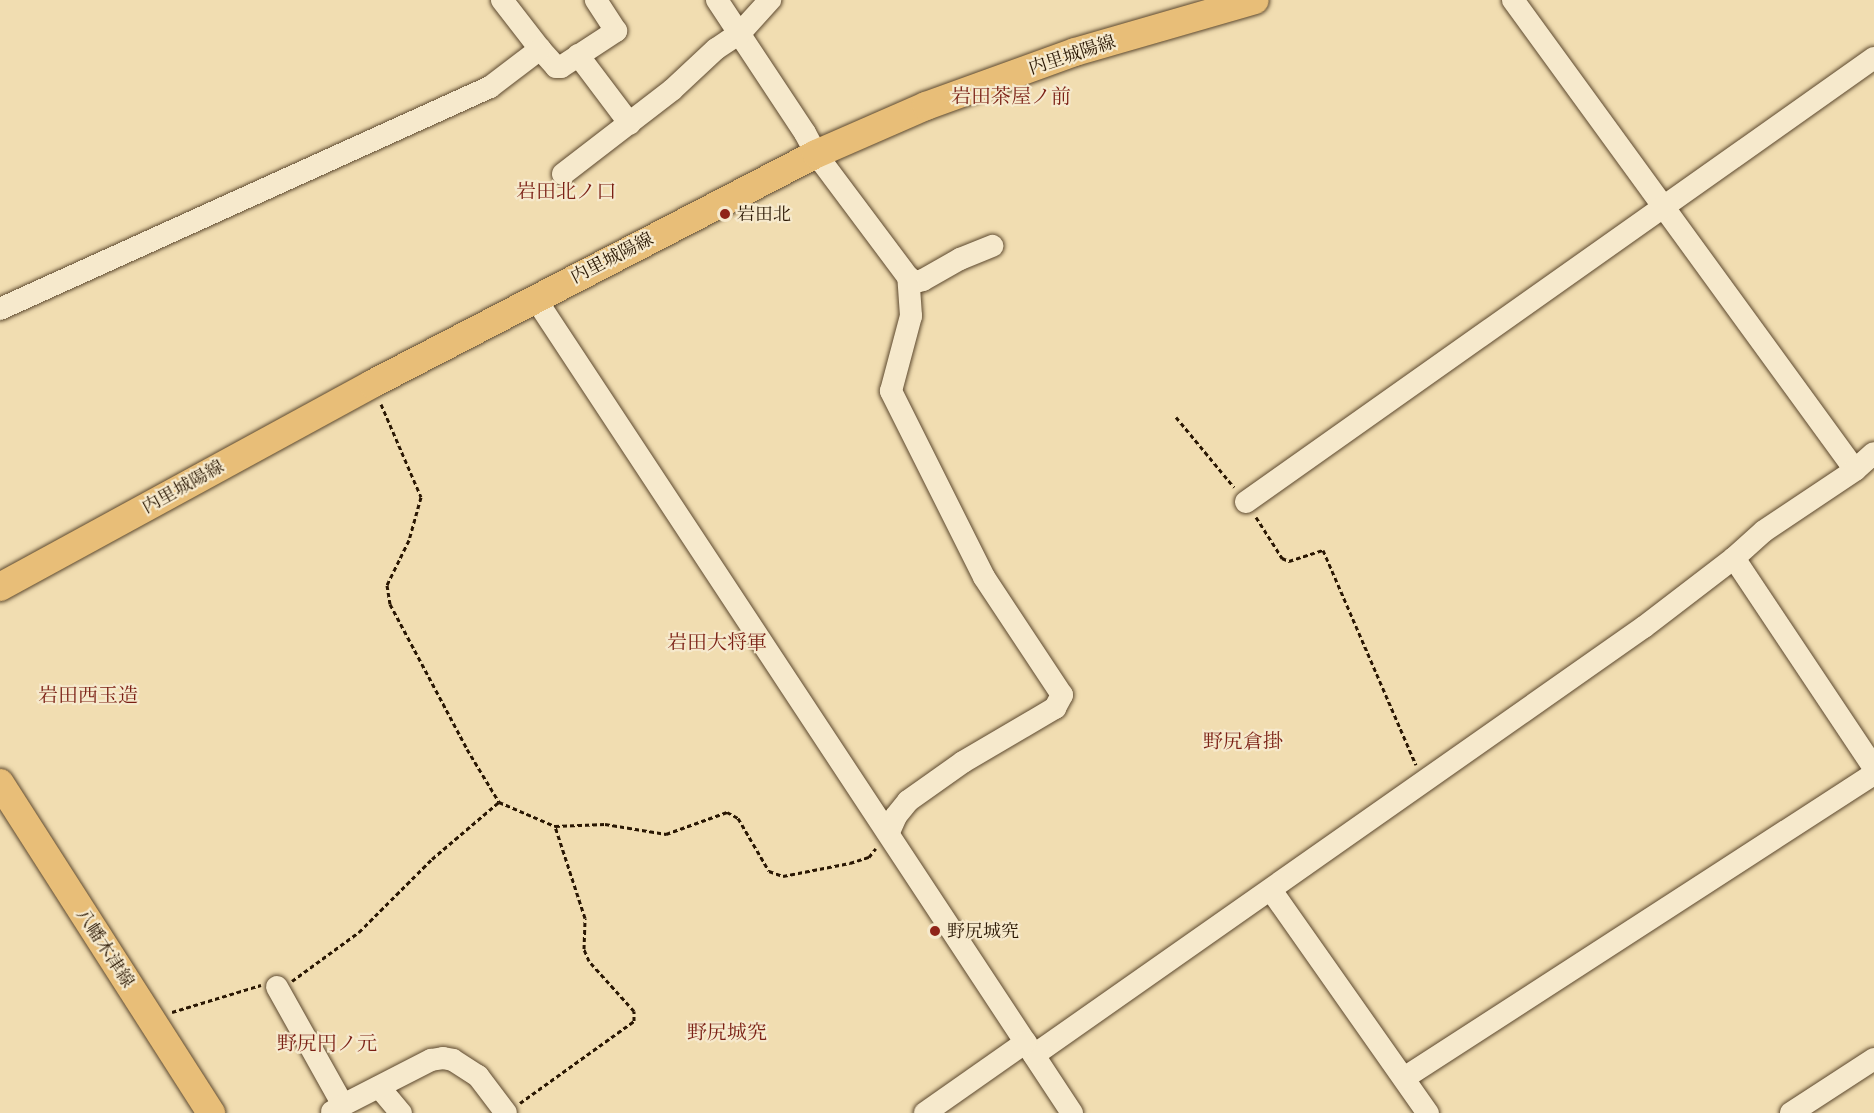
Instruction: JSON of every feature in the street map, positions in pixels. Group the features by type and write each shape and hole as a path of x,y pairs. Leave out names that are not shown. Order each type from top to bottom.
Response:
{"main road":[{"name":"内里城陽線","path":"0,587 372,384 816,154 926,106 1076,52 1255,0"},
{"name":"八幡木津線","path":"0,783 211,1113"}],"street":[{"path":"502,0 540,49 556,66 561,67 616,31 596,0"},
{"path":"717,0 805,133 816,154 908,277 915,282 923,280 960,259 993,246"},
{"path":"563,174 630,124 672,90 716,49 740,33 770,0"},
{"path":"1513,0 1855,470"},
{"path":"0,309 490,87 540,49"},
{"path":"578,56 630,124"},
{"path":"1246,502 1874,58"},
{"path":"889,832 908,801 963,762 1055,708 1062,695 984,577 891,391 910,316 908,277"},
{"path":"535,298 1072,1113"},
{"path":"925,1113 1030,1048 1271,890 1644,627 1734,558 1764,531 1855,470 1874,453"},
{"path":"1734,558 1874,768"},
{"path":"1404,1078 1874,774"},
{"path":"1271,890 1428,1113"},
{"path":"277,987 337,1109 431,1060 443,1058 453,1060 478,1076 511,1110"},
{"path":"1791,1113 1874,1059"},
{"path":"379,1086 402,1113"}],"path":[{"path":"372,384 421,496 409,540 387,585 390,604 467,749 500,802 555,826 605,824 666,834 727,812 738,818 769,871 783,876 869,857 889,832"},
{"path":"1176,417 1246,502 1282,558 1289,561 1323,550 1423,781"},
{"path":"153,1022 168,1014 262,985 277,987 287,985 359,932 432,859 500,802"},
{"path":"511,1110 634,1021 634,1011 589,961 584,949 585,918 555,826"}],"place":[{"name":"岩田北","path":"725,214"},
{"name":"野尻城究","path":"935,931"}],"district":[{"name":"岩田茶屋ノ前","path":"1011,96"},
{"name":"岩田北ノ口","path":"566,191"},
{"name":"岩田大将軍","path":"717,642"},
{"name":"岩田西玉造","path":"88,695"},
{"name":"野尻倉掛","path":"1243,741"},
{"name":"野尻城究","path":"727,1032"},
{"name":"野尻円ノ元","path":"327,1043"}]}
